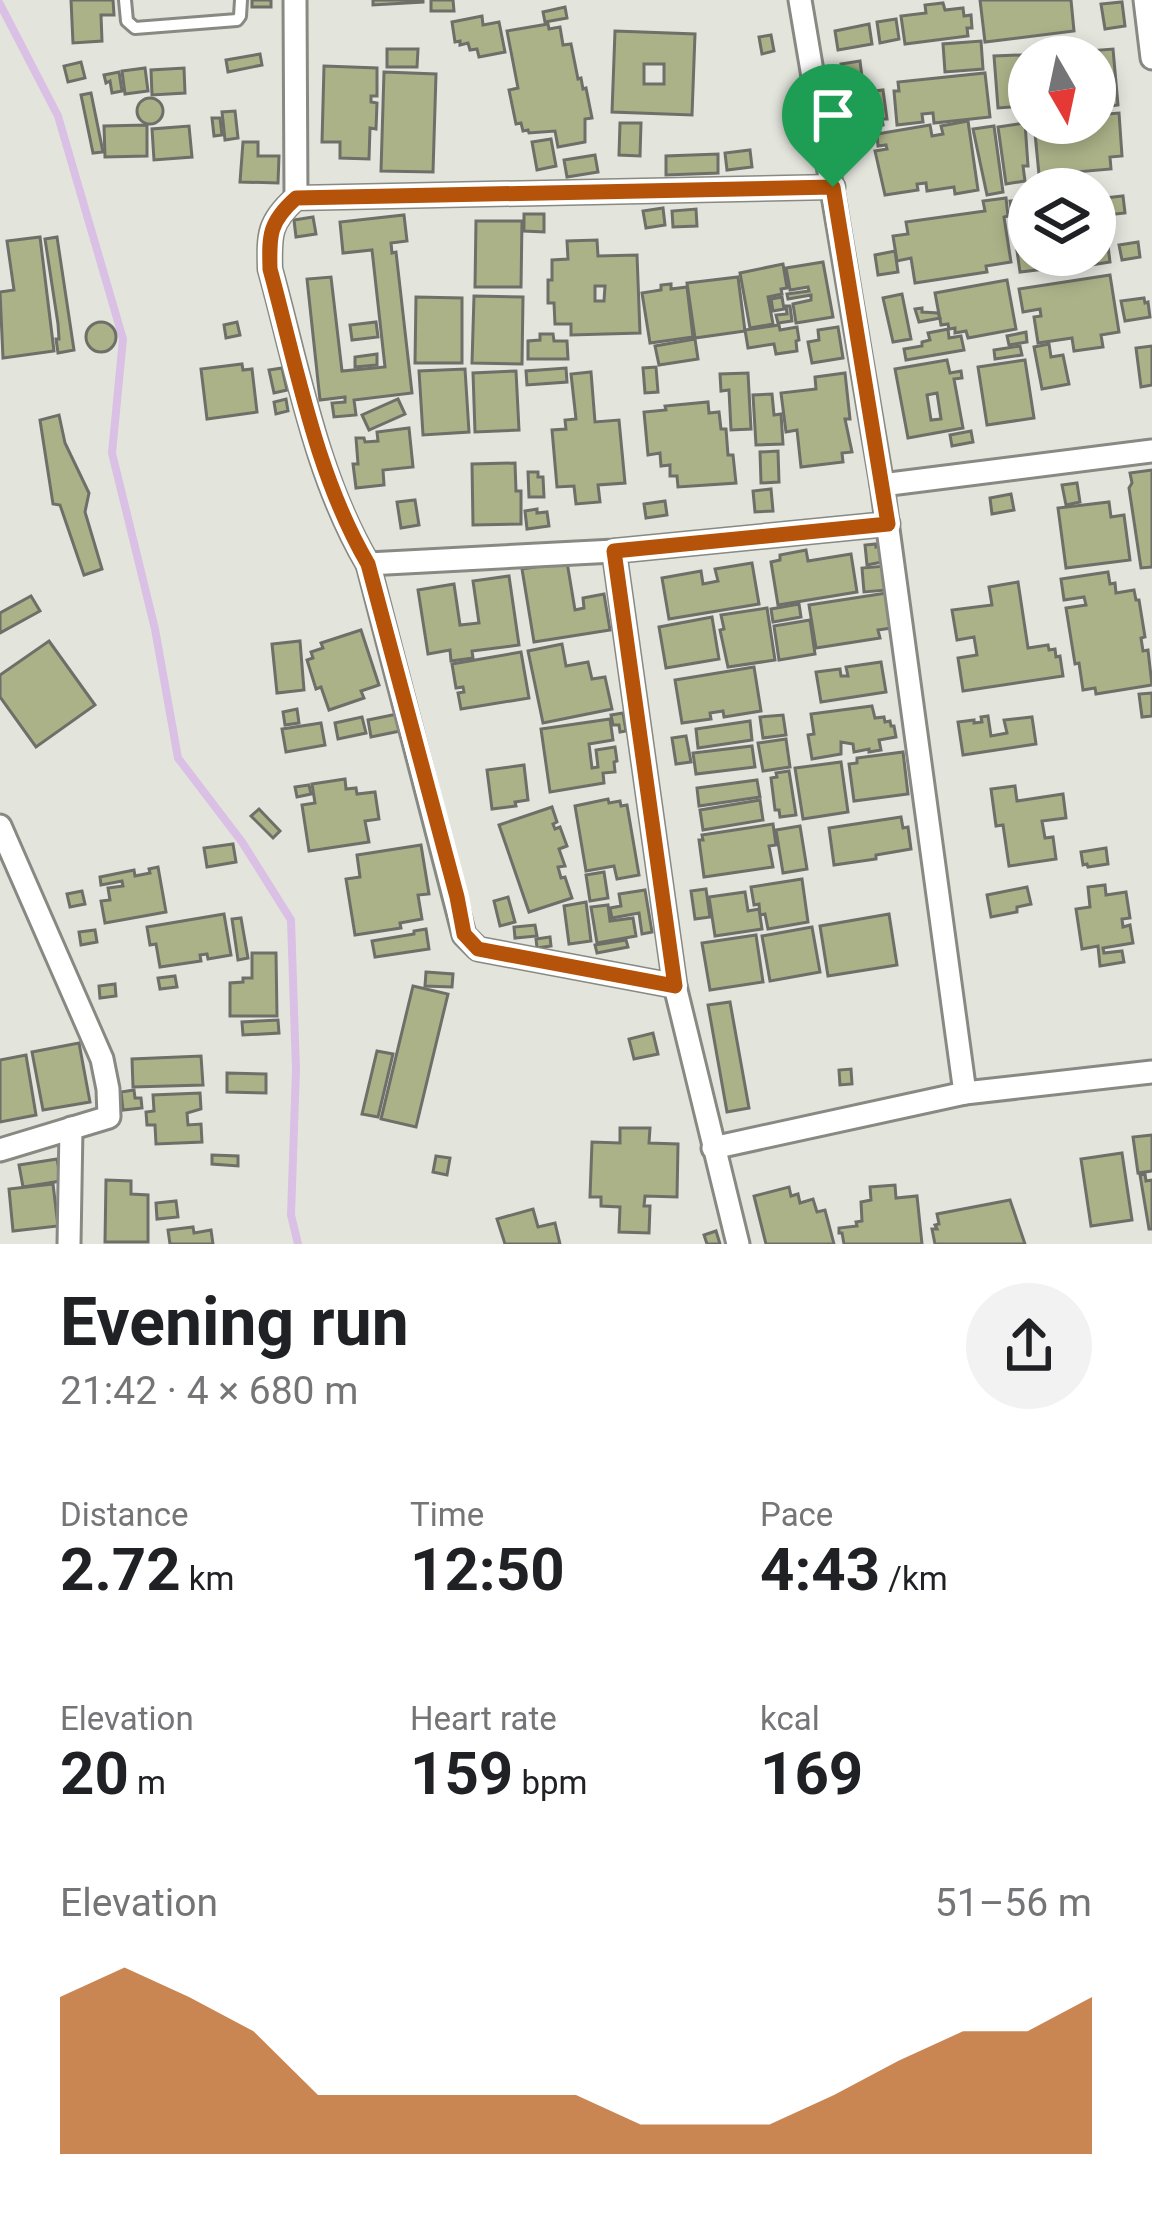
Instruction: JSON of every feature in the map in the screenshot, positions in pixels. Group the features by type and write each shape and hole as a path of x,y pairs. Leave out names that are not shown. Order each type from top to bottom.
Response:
{"street":[{"path":"295,0 296,198"},
{"path":"800,0 888,524 965,1094"},
{"path":"1145,0 1152,58"},
{"path":"675,986 478,949 464,934 368,564 329,485 270,269 269,240 279,213 296,198 833,187"},
{"path":"882,485 1152,451"},
{"path":"368,564 614,551 888,524"},
{"path":"614,551 675,986 738,1244"},
{"path":"0,826 102,1059 109,1118 0,1150"},
{"path":"713,1148 965,1094 1152,1072"},
{"path":"69,1244 71,1129"}],"lane":[{"path":"125,0 127,21 135,28 237,20 241,0"}],"building":[{"path":"71,0 113,0 114,15 101,15 102,41 73,43"},
{"path":"252,0 271,0 271,7 252,7"},
{"path":"373,0 423,0 423,2 373,5"},
{"path":"431,0 453,0 454,11 431,11"},
{"path":"980,0 1071,0 1074,31 985,42"},
{"path":"1122,2 1125,26 1105,29 1101,4"},
{"path":"943,3 945,10 963,8 964,16 971,15 968,36 905,44 901,16 926,13 925,5"},
{"path":"565,7 567,18 545,22 543,12"},
{"path":"482,16 483,25 499,22 505,52 479,57 468,43 455,42 452,22"},
{"path":"896,19 899,39 880,43 877,22"},
{"path":"548,24 549,29 560,27 563,45 571,44 578,79 586,88 592,118 585,119 585,142 558,147 555,131 529,133 521,123 516,124 509,90 518,88 507,31"},
{"path":"869,24 872,44 838,50 835,31"},
{"path":"615,31 695,34 692,115 612,112","holes":["644,64 664,64 664,84 644,84"]},
{"path":"771,35 774,51 762,54 759,37"},
{"path":"981,41 983,69 945,72 943,44"},
{"path":"387,49 418,49 417,67 387,67"},
{"path":"260,54 262,65 228,72 226,60"},
{"path":"1008,55 1008,107 998,108 994,56"},
{"path":"860,61 862,77 843,80 841,64"},
{"path":"81,62 85,78 68,82 64,66"},
{"path":"324,66 377,68 377,96 371,96 371,102 377,103 376,129 370,128 369,159 340,158 340,142 322,142"},
{"path":"145,68 148,91 125,94 122,71"},
{"path":"184,68 185,93 152,95 151,70"},
{"path":"119,72 122,91 112,93 104,75"},
{"path":"384,72 436,74 433,172 381,171"},
{"path":"985,73 990,117 934,123 933,113 922,114 923,122 897,125 894,91 899,91 898,82"},
{"path":"883,90 887,119 882,119 883,125 853,129 849,94"},
{"path":"91,93 103,152 93,153 81,95"},
{"path":"150,98 163,111 150,124 137,111"},
{"path":"235,111 238,138 225,140 222,112"},
{"path":"1116,113 1122,156 1110,157 1111,168 1038,168 1036,144 1116,144"},
{"path":"212,118 220,118 222,135 214,136"},
{"path":"968,121 978,190 927,191 926,183 917,184 918,190 885,195 875,151 887,149 878,146 877,134 930,125 932,136 943,134 941,126"},
{"path":"620,123 641,123 640,156 619,155"},
{"path":"147,125 147,156 105,157 104,126"},
{"path":"189,126 192,157 154,160 152,129"},
{"path":"994,126 1003,192 987,195 973,129"},
{"path":"1008,126 1008,144 1026,144 1028,166 1008,168 1008,184 1006,184 998,127"},
{"path":"551,139 556,166 537,170 532,142"},
{"path":"243,142 258,142 258,156 279,156 278,183 240,182"},
{"path":"750,150 752,167 727,170 725,153"},
{"path":"718,154 718,173 666,175 666,156"},
{"path":"595,155 598,172 567,177 564,160"},
{"path":"1123,196 1125,213 1116,214 1116,197"},
{"path":"1006,198 1008,262 986,266 987,272 915,283 911,258 897,261 893,236 908,234 906,222 985,211 983,201"},
{"path":"663,208 665,225 646,228 643,211"},
{"path":"696,209 697,226 673,227 672,211"},
{"path":"524,214 544,214 544,232 524,231"},
{"path":"404,215 407,241 391,243 392,253 396,252 412,393 354,400 356,415 334,417 332,403 345,402 345,397 320,400 307,279 331,277 342,371 385,367 372,250 343,253 340,222"},
{"path":"313,217 316,234 296,237 294,220"},
{"path":"476,221 522,221 521,287 475,287"},
{"path":"40,237 54,351 3,358 0,292 14,290 7,241"},
{"path":"57,237 74,350 58,353 45,239"},
{"path":"597,240 598,256 637,255 640,333 571,335 571,324 555,324 554,303 548,303 548,280 552,280 552,260 568,259 567,241","holes":["595,286 605,286 604,301 595,301"]},
{"path":"1138,242 1140,257 1122,260 1119,245"},
{"path":"895,251 898,272 878,275 875,255"},
{"path":"823,262 833,317 796,323 793,304 811,300 811,295 788,299 787,294 809,291 808,287 790,290 786,268"},
{"path":"783,264 787,288 768,297 773,324 750,328 740,273"},
{"path":"1110,276 1119,332 1101,335 1103,347 1074,351 1072,338 1038,343 1034,317 1041,316 1040,309 1023,312 1019,289"},
{"path":"738,277 745,331 695,338 687,283"},
{"path":"1007,280 1016,329 968,338 966,331 955,333 948,324 941,325 935,293"},
{"path":"671,284 671,289 687,287 693,337 650,343 642,293"},
{"path":"902,294 911,339 893,342 883,298"},
{"path":"474,296 523,297 522,364 472,363"},
{"path":"416,297 462,298 462,363 415,363"},
{"path":"782,297 784,309 773,311 771,299"},
{"path":"1144,298 1150,317 1125,321 1121,301"},
{"path":"786,306 790,306 792,321 778,323 776,315 787,314"},
{"path":"915,309 940,318 919,322"},
{"path":"101,322 112,326 116,337 112,348 101,352 90,348 86,337 90,326"},
{"path":"237,322 240,335 226,338 224,325"},
{"path":"376,322 378,337 352,340 350,325"},
{"path":"779,325 780,330 797,327 797,351 776,354 774,344 748,348 745,330"},
{"path":"838,327 843,358 812,363 808,342 819,340 818,330"},
{"path":"948,329 949,338 961,336 964,350 906,360 904,349 922,346 930,340 928,333"},
{"path":"1026,332 1027,342 1009,345 1007,336"},
{"path":"540,334 567,341 568,359 528,359 528,341 540,340"},
{"path":"695,339 698,359 659,365 655,346"},
{"path":"1049,344 1051,357 1063,355 1069,384 1042,389 1034,347"},
{"path":"1020,346 1022,355 995,359 994,350"},
{"path":"1152,346 1152,385 1141,387 1136,348"},
{"path":"377,354 377,365 355,367 355,357"},
{"path":"947,360 950,373 961,371 962,378 954,379 963,428 908,438 895,369","holes":["937,393 941,419 931,420 927,395"]},
{"path":"1025,360 1034,418 987,425 978,367"},
{"path":"242,364 243,370 252,369 257,412 207,419 201,369"},
{"path":"656,367 658,392 645,393 643,368"},
{"path":"282,368 287,390 274,393 269,370"},
{"path":"566,368 567,382 527,385 526,371"},
{"path":"465,369 469,432 423,435 419,371"},
{"path":"516,371 519,430 475,432 473,373"},
{"path":"591,372 595,422 619,420 625,483 598,485 600,502 576,504 574,486 557,487 552,430 566,429 565,420 576,419 571,374"},
{"path":"748,373 751,429 731,430 729,390 721,391 720,374"},
{"path":"845,373 850,419 845,419 852,452 842,453 843,462 801,467 797,430 786,432 781,393 816,389 815,377"},
{"path":"772,394 774,415 781,414 783,444 756,445 753,395"},
{"path":"286,399 288,411 276,414 274,402"},
{"path":"398,399 405,414 369,430 362,415"},
{"path":"708,402 709,413 719,412 721,429 726,429 736,483 678,487 677,476 670,476 670,465 661,466 660,453 648,455 644,412"},
{"path":"59,415 65,443 89,493 85,512 102,569 84,575 60,505 53,504 40,420"},
{"path":"409,428 413,467 383,470 384,485 356,488 356,438 378,441 377,432"},
{"path":"971,431 973,442 952,446 950,435"},
{"path":"778,451 779,482 761,483 760,452"},
{"path":"515,463 521,524 473,525 472,464"},
{"path":"1152,470 1152,567 1141,568 1130,473"},
{"path":"528,472 543,477 544,497 529,497"},
{"path":"1077,483 1080,502 1066,505 1062,485"},
{"path":"771,489 773,511 755,512 753,491"},
{"path":"1011,494 1014,510 992,514 990,498"},
{"path":"415,500 419,525 401,528 397,502"},
{"path":"665,501 667,515 646,518 644,504"},
{"path":"1109,502 1111,517 1124,515 1130,560 1066,568 1058,508"},
{"path":"537,509 537,513 547,512 549,526 527,529 525,511"},
{"path":"876,544 882,562 867,565 865,545"},
{"path":"806,550 808,561 851,554 857,592 778,605 771,562 780,560 780,555"},
{"path":"567,562 575,610 584,608 583,598 604,594 610,630 534,642 522,569"},
{"path":"752,563 759,604 669,619 662,578 701,571 703,584 718,581 715,569"},
{"path":"885,566 887,590 864,592 862,568"},
{"path":"1108,572 1116,593 1134,590 1139,600 1145,637 1141,638 1143,651 1148,650 1152,685 1096,694 1095,688 1083,690 1066,608 1086,605 1084,597 1064,600 1061,579"},
{"path":"509,576 519,645 472,651 473,658 451,661 450,650 428,654 418,590 454,584 460,625 479,623 473,581"},
{"path":"1018,582 1028,648 1048,645 1049,650 1055,649 1063,676 963,691 958,658 977,655 974,637 957,640 952,610 992,605 989,587"},
{"path":"893,592 898,627 878,630 880,638 816,648 809,605"},
{"path":"31,596 40,611 0,633 0,613"},
{"path":"799,604 801,617 773,622 771,609"},
{"path":"767,608 775,660 728,667 721,615"},
{"path":"712,617 719,659 666,668 659,627"},
{"path":"810,620 815,654 779,660 774,626"},
{"path":"361,630 379,685 361,691 364,698 329,710 307,660 313,658 311,652 323,648 321,643"},
{"path":"49,641 95,705 36,747 0,697 0,675"},
{"path":"300,641 304,690 277,693 272,644"},
{"path":"562,644 566,666 588,662 592,679 605,677 612,709 543,723 528,651"},
{"path":"521,652 529,698 461,709 458,693 464,692 463,687 456,688 452,664"},
{"path":"881,662 886,692 821,702 816,672 840,669 841,676 848,676 846,667"},
{"path":"754,667 761,711 724,717 723,711 710,713 711,719 682,723 675,680"},
{"path":"1152,693 1152,716 1142,717 1139,694"},
{"path":"872,706 875,718 884,717 894,726 896,737 879,740 881,750 869,752 854,752 853,744 841,742 841,754 812,759 811,714"},
{"path":"297,709 299,723 285,725 283,712"},
{"path":"623,713 626,731 620,732 611,715"},
{"path":"397,714 400,731 371,737 368,720"},
{"path":"783,715 786,735 763,738 760,717"},
{"path":"988,716 991,736 1007,733 1004,720 1032,717 1036,744 963,755 958,722 982,722 981,717"},
{"path":"362,717 366,733 338,739 335,723"},
{"path":"610,719 613,740 589,744 592,768 598,767 596,750 615,747 615,772 603,773 604,783 550,792 541,729"},
{"path":"750,721 752,740 698,748 696,729"},
{"path":"321,723 325,745 286,752 282,729"},
{"path":"686,736 691,762 676,764 672,738"},
{"path":"786,739 790,767 763,771 758,743"},
{"path":"752,746 755,767 696,774 693,753"},
{"path":"903,752 908,794 854,801 849,764 857,763 857,758"},
{"path":"841,762 848,812 803,819 795,768"},
{"path":"524,765 528,800 492,809 487,770"},
{"path":"789,771 796,815 780,817 771,778"},
{"path":"345,779 346,789 356,788 357,794 375,792 379,819 365,821 369,842 309,851 302,805 315,803 312,784"},
{"path":"757,780 760,797 699,806 697,788"},
{"path":"309,785 311,794 297,797 295,787"},
{"path":"1015,786 1017,801 1063,794 1066,818 1042,821 1045,838 1053,837 1056,859 1009,866 991,789"},
{"path":"608,799 627,805 639,875 617,879 614,866 586,871 575,806"},
{"path":"760,800 763,820 703,830 700,810"},
{"path":"552,807 557,822 553,824 555,829 560,827 567,846 559,849 565,866 558,867 572,898 529,912 499,825"},
{"path":"259,809 280,831 273,838 251,816"},
{"path":"901,817 903,828 908,827 911,849 834,865 829,828"},
{"path":"773,824 776,845 769,846 773,867 704,877 702,835"},
{"path":"800,826 807,869 783,873 776,830"},
{"path":"233,844 236,862 207,867 204,848"},
{"path":"421,845 429,894 418,895 422,919 400,923 401,928 355,935 346,879 360,877 357,855"},
{"path":"1106,848 1108,864 1083,865 1081,852"},
{"path":"158,867 166,912 105,923 101,901 110,900 108,888 123,886 122,881 101,885 100,877 134,870 135,876"},
{"path":"604,872 608,898 590,901 586,875"},
{"path":"802,879 808,922 768,929 765,914 760,915 759,904 754,905 751,887"},
{"path":"1105,885 1106,895 1126,892 1130,918 1122,919 1123,927 1130,925 1133,943 1103,948 1104,953 1122,951 1124,962 1100,966 1098,946 1082,949 1076,909 1090,907 1088,887"},
{"path":"1027,887 1031,904 991,917 987,895"},
{"path":"706,889 710,917 695,919 691,891"},
{"path":"645,890 652,932 642,934 639,913 612,918 610,908 621,906 619,894"},
{"path":"82,891 85,904 70,907 67,894"},
{"path":"745,892 748,911 759,909 762,929 715,936 709,897"},
{"path":"508,897 515,922 500,926 494,901"},
{"path":"586,902 591,941 569,944 564,906"},
{"path":"608,905 610,921 633,918 636,936 597,943 591,907"},
{"path":"224,914 231,955 208,959 207,954 200,955 201,961 160,967 147,927"},
{"path":"889,914 897,965 828,976 820,926"},
{"path":"241,918 248,958 238,960 232,919"},
{"path":"535,925 537,936 515,938 514,927"},
{"path":"812,927 820,972 770,981 762,936"},
{"path":"426,929 429,949 375,957 372,941"},
{"path":"95,930 97,942 81,945 79,932"},
{"path":"756,935 763,982 710,990 702,943"},
{"path":"550,937 551,946 537,948 536,939"},
{"path":"626,940 628,947 597,953 595,945"},
{"path":"252,953 276,953 277,1016 230,1016 230,983 252,978"},
{"path":"426,972 453,974 452,987 425,986"},
{"path":"175,976 177,987 160,989 158,978"},
{"path":"115,984 116,996 100,998 99,986"},
{"path":"413,986 448,994 416,1127 381,1119"},
{"path":"730,1002 749,1108 727,1112 708,1005"},
{"path":"278,1020 279,1033 243,1035 242,1022"},
{"path":"653,1033 658,1054 634,1059 629,1039"},
{"path":"79,1043 90,1102 43,1110 32,1052"},
{"path":"377,1051 393,1054 378,1117 362,1114"},
{"path":"26,1055 36,1115 0,1122 0,1060"},
{"path":"201,1056 203,1085 133,1087 132,1059"},
{"path":"851,1069 852,1084 840,1085 839,1070"},
{"path":"227,1073 266,1074 266,1093 227,1092"},
{"path":"134,1090 142,1108 123,1110 121,1092"},
{"path":"200,1093 201,1109 187,1113 188,1125 201,1124 202,1142 156,1144 155,1125 147,1125 146,1112 154,1111 153,1095"},
{"path":"620,1128 650,1128 649,1143 678,1144 677,1197 645,1196 644,1206 650,1206 649,1233 619,1232 620,1207 601,1206 601,1197 590,1197 592,1142 620,1143"},
{"path":"1152,1135 1152,1171 1138,1173 1133,1137"},
{"path":"1122,1153 1132,1220 1091,1226 1081,1159"},
{"path":"212,1155 238,1156 238,1166 212,1164"},
{"path":"436,1156 450,1158 447,1175 433,1172"},
{"path":"57,1159 61,1181 23,1187 19,1165"},
{"path":"1145,1174 1146,1181 1152,1180 1152,1229 1140,1175"},
{"path":"106,1180 131,1181 131,1194 148,1195 148,1242 105,1242"},
{"path":"53,1184 58,1226 13,1231 9,1189"},
{"path":"895,1185 896,1198 917,1196 922,1244 844,1244 839,1228 862,1221 861,1202 871,1200 870,1187"},
{"path":"789,1187 800,1203 813,1199 817,1212 825,1210 834,1244 766,1244 754,1196"},
{"path":"1010,1200 1025,1244 935,1244 932,1229 939,1224 937,1214"},
{"path":"176,1201 178,1217 157,1219 156,1203"},
{"path":"533,1209 538,1227 555,1223 560,1244 505,1244 497,1219"},
{"path":"193,1227 194,1233 211,1230 213,1244 170,1244 168,1230"},
{"path":"716,1231 720,1244 707,1244 704,1235"}],"waterway":[{"path":"0,4 58,116 123,339 112,453 155,629 178,758 242,842 291,920 296,1070 291,1215 298,1244"}],"route":[{"path":"833,187 888,524 614,551 675,986 478,949 464,934 368,564 329,485 270,269 269,240 279,213 296,198 833,187"}]}
